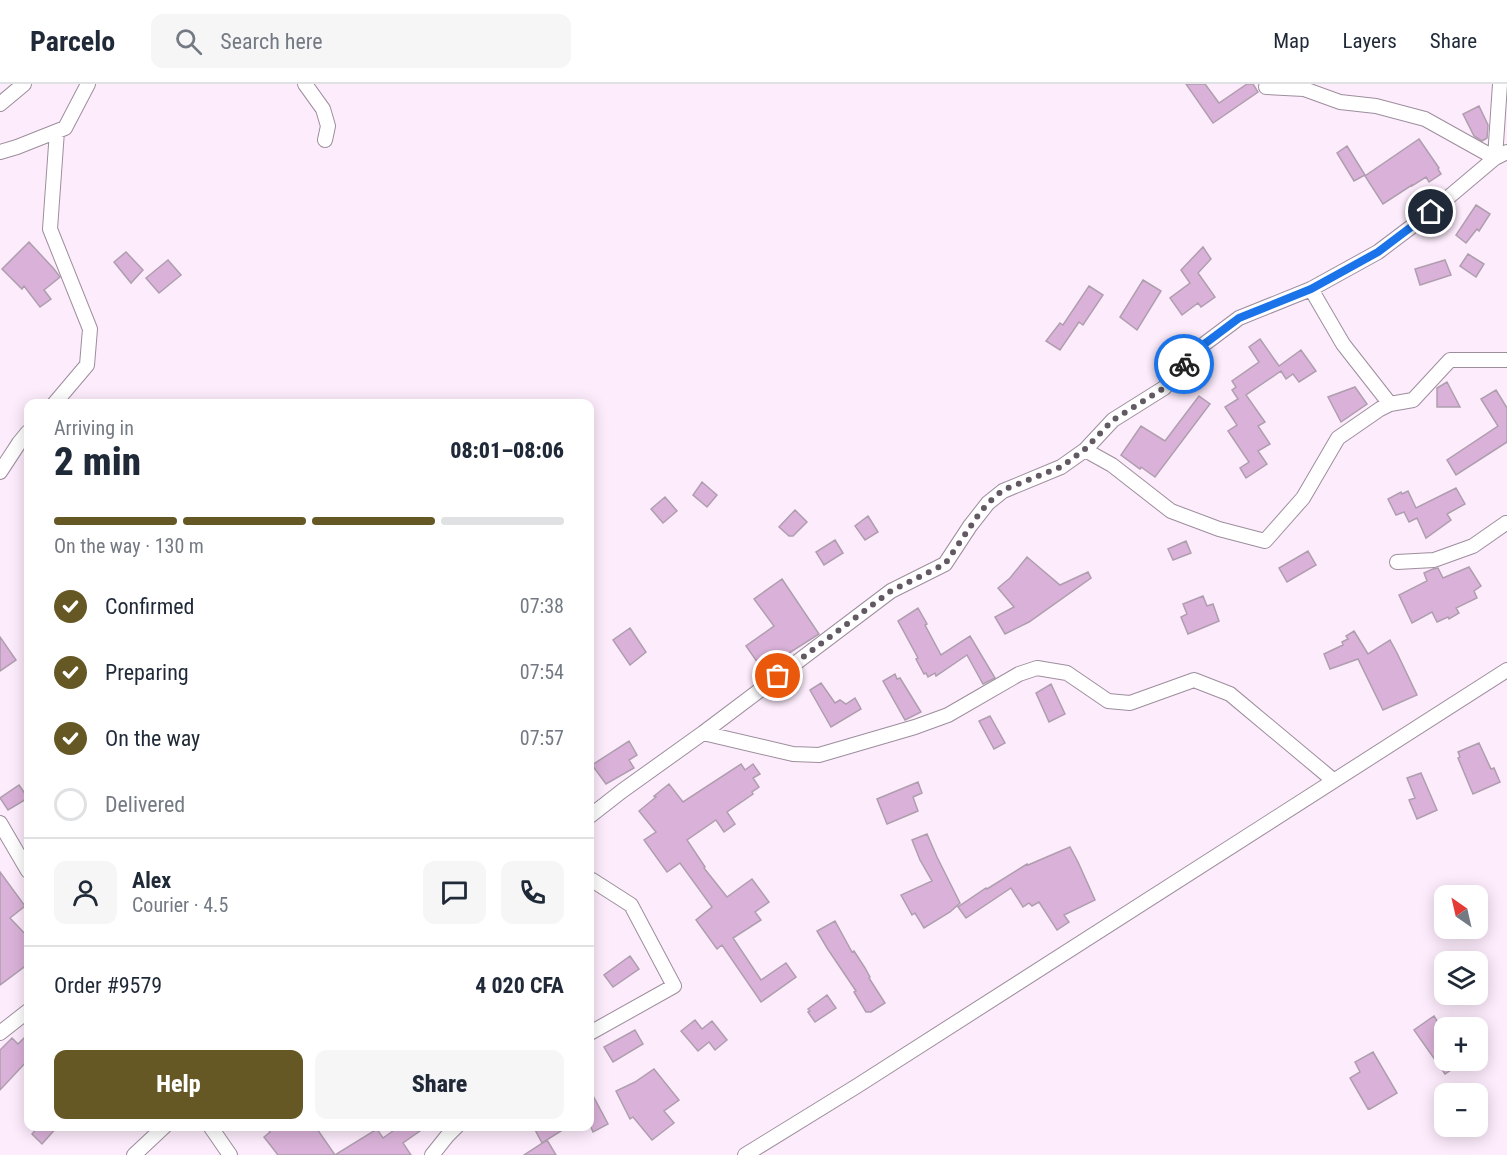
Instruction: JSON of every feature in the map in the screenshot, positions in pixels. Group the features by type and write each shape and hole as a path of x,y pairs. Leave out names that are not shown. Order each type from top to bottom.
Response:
{"street":[{"path":"0,104 24,84"},
{"path":"0,152 65,128 88,84"},
{"path":"305,84 323,109 328,126 325,140"},
{"path":"1500,84 1501,155"},
{"path":"1266,87 1304,89 1340,102 1376,106 1425,119 1501,155"},
{"path":"57,131 50,229 90,329 87,365 58,399"},
{"path":"594,813 891,591 945,564 988,503 1003,490 1061,467 1084,450 1113,420 1164,388 1195,351 1239,318 1311,289 1378,252 1501,155"},
{"path":"1311,289 1343,344 1390,404"},
{"path":"1084,450 1112,465 1171,511 1219,529 1265,541 1303,498 1338,438 1380,409 1390,404 1413,400 1450,360 1507,360"},
{"path":"0,472 24,437"},
{"path":"1397,562 1434,560 1473,546 1507,523"},
{"path":"703,733 793,754 819,756 948,715 1019,674 1036,668 1067,673 1108,701 1130,702 1194,680 1230,694 1333,780"},
{"path":"745,1155 867,1080 1507,670"},
{"path":"0,823 24,864"},
{"path":"594,881 630,905 674,986 594,1031"},
{"path":"0,1032 24,1014"},
{"path":"135,1155 160,1131"},
{"path":"213,1131 230,1155"},
{"path":"432,1155 452,1131"}],"building":[{"path":"1186,84 1205,84 1219,103 1247,84 1253,84 1258,92 1213,123"},
{"path":"1479,106 1488,125 1487,138 1482,141 1474,136 1463,114"},
{"path":"1419,139 1441,174 1429,182 1426,177 1383,204 1365,176"},
{"path":"1347,146 1365,175 1354,181 1337,153"},
{"path":"1476,205 1490,214 1479,231 1477,229 1466,243 1456,235"},
{"path":"29,242 60,277 44,290 51,299 40,307 24,286 22,289 2,269"},
{"path":"1203,247 1211,259 1198,273 1215,297 1201,307 1198,303 1182,315 1170,298 1190,283 1181,270"},
{"path":"126,252 143,270 131,283 114,262"},
{"path":"1468,254 1484,264 1476,277 1460,266"},
{"path":"168,260 181,275 159,293 146,278"},
{"path":"1445,260 1451,275 1420,285 1415,269"},
{"path":"1143,280 1161,291 1137,330 1120,317"},
{"path":"1089,286 1103,295 1083,325 1079,322 1060,350 1046,341 1060,323 1063,325"},
{"path":"1260,339 1279,366 1301,350 1316,371 1299,382 1293,374 1286,379 1281,371 1246,395 1265,422 1258,426 1270,444 1258,451 1267,464 1246,478 1240,468 1249,462 1228,431 1237,425 1225,407 1238,399 1232,390 1236,387 1232,381 1259,362 1249,347"},
{"path":"1447,382 1460,407 1437,407 1437,388"},
{"path":"1355,387 1367,404 1341,422 1328,397"},
{"path":"1496,390 1507,408 1507,442 1456,475 1447,460 1498,426 1481,399"},
{"path":"1199,396 1210,404 1155,477 1121,455 1141,426 1165,441"},
{"path":"702,482 717,495 707,507 693,495"},
{"path":"1456,488 1465,504 1447,514 1451,520 1426,538 1417,518 1409,522 1404,512 1396,515 1388,499 1408,491 1416,508"},
{"path":"665,497 677,511 663,523 651,509"},
{"path":"795,510 807,522 793,536 789,536 779,527"},
{"path":"868,516 878,532 865,540 855,526"},
{"path":"835,540 843,553 824,565 816,552"},
{"path":"1186,541 1191,553 1173,560 1168,549"},
{"path":"1308,551 1316,565 1287,582 1279,568"},
{"path":"1027,557 1060,585 1088,572 1091,578 1029,622 1005,634 995,617 1014,607 998,588 1010,578"},
{"path":"1469,567 1481,586 1474,591 1477,598 1456,608 1459,613 1449,619 1448,617 1437,622 1432,612 1412,623 1399,595 1427,581 1424,573 1433,569 1438,568 1443,578"},
{"path":"782,579 819,634 786,655 783,651 760,666 746,646 774,626 754,599"},
{"path":"1203,596 1207,606 1213,604 1219,621 1188,634 1181,617 1187,614 1183,604"},
{"path":"918,608 941,655 970,636 995,678 983,684 967,655 936,676 935,673 928,677 926,673 924,674 898,621"},
{"path":"630,628 646,652 630,665 613,640"},
{"path":"1354,631 1368,654 1390,640 1417,695 1383,710 1358,659 1330,669 1324,654 1343,645 1342,642 1348,639 1346,636"},
{"path":"0,637 16,660 0,671"},
{"path":"895,674 897,679 900,678 921,712 905,720 883,681"},
{"path":"821,683 835,703 840,700 846,704 855,698 861,709 831,727 810,690"},
{"path":"1051,684 1065,714 1049,722 1036,693"},
{"path":"990,716 1005,743 994,749 979,721"},
{"path":"629,741 637,755 629,760 634,768 606,784 594,768 594,764"},
{"path":"1479,743 1500,782 1473,794 1458,758 1460,757 1458,752"},
{"path":"741,764 745,770 753,764 760,774 753,778 759,787 752,792 753,794 727,812 735,824 724,832 716,820 687,840 704,868 727,897 752,879 769,902 755,912 761,920 733,938 761,980 786,963 796,977 761,1002 722,945 717,949 696,920 712,907 680,863 667,872 644,840 656,832 639,811 669,784 683,802"},
{"path":"1421,773 1437,810 1417,819 1409,800 1415,798 1407,778"},
{"path":"918,782 922,793 913,797 918,811 887,824 877,799"},
{"path":"19,785 24,792 24,800 8,810 0,798"},
{"path":"927,834 960,903 924,928 915,913 912,915 901,895 932,881 912,840"},
{"path":"1070,847 1095,900 1064,915 1069,922 1057,930 1039,902 1032,906 1029,903 1023,907 1011,888 966,918 958,907 1027,864"},
{"path":"0,872 24,905 10,918 24,933 24,967 0,985"},
{"path":"835,921 885,1003 871,1012 866,1012 854,992 856,991 817,931"},
{"path":"630,956 639,969 613,987 604,975"},
{"path":"827,995 836,1008 815,1022 808,1009"},
{"path":"1434,1016 1434,1058 1414,1030"},
{"path":"695,1020 702,1029 712,1021 727,1040 715,1050 709,1042 698,1051 681,1031"},
{"path":"635,1030 643,1044 613,1062 604,1047"},
{"path":"12,1038 18,1044 24,1038 24,1064 0,1090 0,1050"},
{"path":"1373,1052 1397,1093 1368,1109 1350,1078 1360,1072 1355,1062"},
{"path":"654,1069 679,1100 664,1111 674,1123 652,1140 633,1117 630,1119 616,1091"},
{"path":"594,1098 608,1124 594,1131"},
{"path":"35,1131 54,1131 42,1144 32,1134"},
{"path":"318,1131 335,1155 278,1155 264,1137 270,1132"},
{"path":"374,1131 378,1131 383,1138 393,1131 420,1131 403,1143 411,1155 335,1155"},
{"path":"536,1131 561,1131 542,1143"},
{"path":"547,1140 556,1155 524,1155"}],"way so far":[{"path":"778,676 891,591 945,564 979,514 1003,490 1061,467 1084,450 1113,420 1164,388 1184,364"}],"route":[{"path":"1184,364 1195,351 1239,318 1311,289 1378,252 1431,212"}]}
